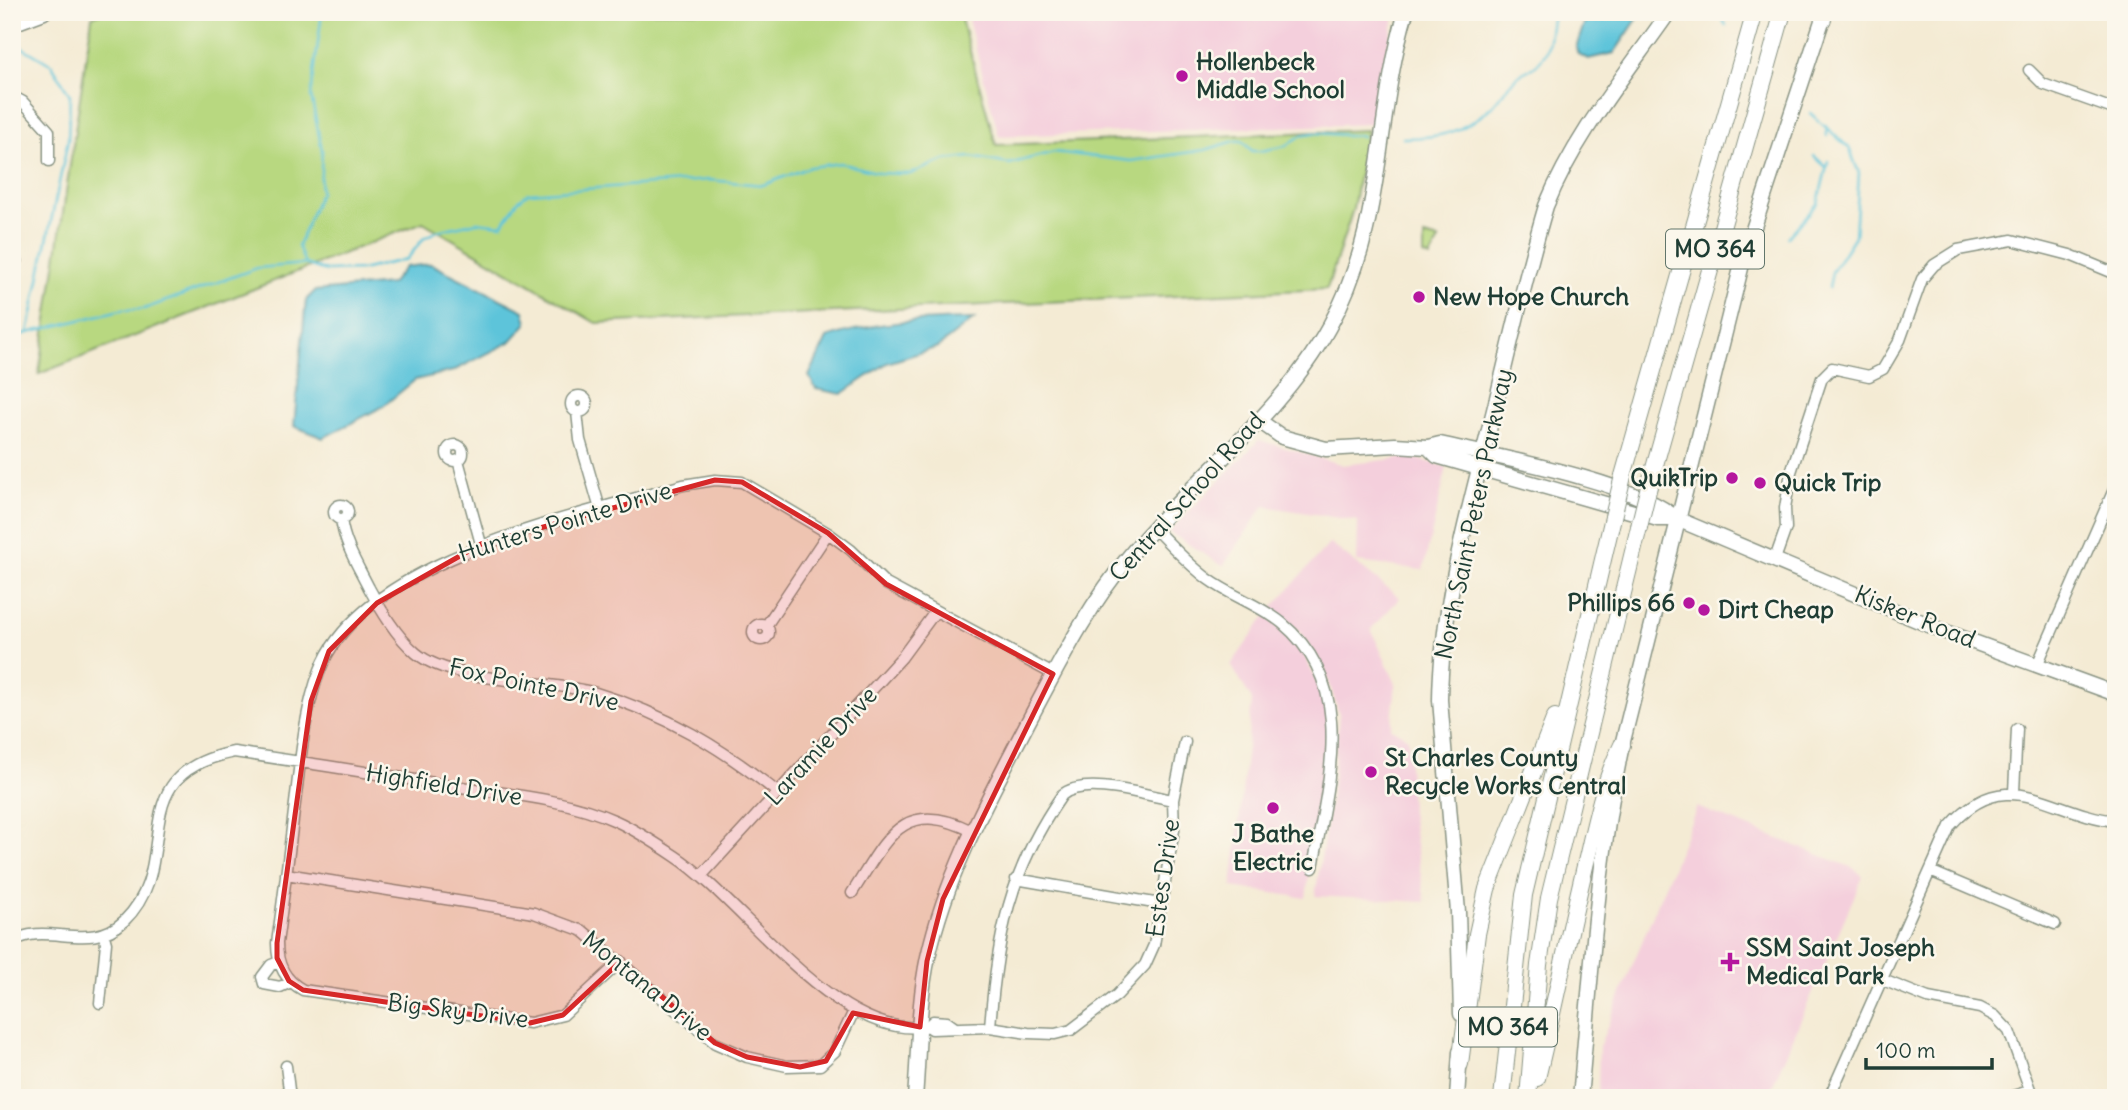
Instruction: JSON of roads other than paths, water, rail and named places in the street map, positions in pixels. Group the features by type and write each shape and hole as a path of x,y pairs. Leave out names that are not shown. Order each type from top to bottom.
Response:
{"highway":[{"path":"1732,92 1745,12"},
{"name":"MO 364","path":"1502,1098 1524,895 1580,649 1623,476 1755,12"},
{"name":"MO 364","path":"1530,1098 1539,965 1549,898 1649,486 1783,12"},
{"path":"1461,1064 1477,934 1487,889 1580,649"},
{"path":"1530,1098 1598,813 1610,768 1622,745"}],"main road":[{"path":"12,24 44,12"},
{"name":"Central School Road","path":"915,1098 924,1026 927,961 943,899 972,831 1053,674 1103,589 1154,528 1258,421 1309,359 1339,309 1358,266 1375,192 1396,54 1406,12"},
{"name":"North Saint Peters Parkway","path":"1457,1098 1461,1064 1461,958 1442,731 1440,669 1449,606 1482,453 1538,232 1555,184 1582,136 1669,12"},
{"path":"1580,1098 1599,877 1607,816 1622,745 1754,223 1824,14"},
{"name":"Kisker Road","path":"1258,421 1282,437 1326,449 1395,444 1428,447 1440,444 1588,480 1663,506 1678,519 1938,629 2038,663 2116,694"},
{"name":"Kisker Road","path":"1428,447 1437,456 1479,469 1658,519 1678,519"}],"street":[{"path":"2029,69 2043,83 2116,110"},
{"path":"12,96 23,102 50,131 49,160"},
{"path":"1775,559 1786,528 1785,508 1791,472 1822,378 1828,370 1869,376 1883,369 1900,340 1923,279 1934,265 1958,250 2012,240 2070,255 2116,274"},
{"path":"12,247 17,261"},
{"path":"577,412 580,440 600,509"},
{"path":"458,460 481,544"},
{"name":"Hunters Pointe Drive","path":"291,982 280,987 264,984 262,977 265,970 280,966 277,943 300,761 311,701 325,659 348,627 377,603 438,564 481,544 683,485 715,480 742,482 828,533 851,550 886,584 1053,674"},
{"path":"2038,663 2116,485"},
{"name":"Fox Pointe Drive","path":"341,519 348,545 377,603 402,639 427,660 457,671 597,694 661,717 720,748 777,793"},
{"path":"1154,528 1207,579 1281,622 1303,644 1319,671 1331,706 1333,728 1312,868"},
{"path":"766,626 828,533"},
{"name":"Laramie Drive","path":"702,875 902,657 935,612"},
{"path":"2014,792 2017,729"},
{"path":"1173,800 1185,742"},
{"name":"Highfield Drive","path":"104,936 137,907 146,887 153,865 159,813 168,789 179,776 211,757 234,752 592,812 630,829 702,875 821,989 853,1013 924,1026"},
{"name":"Estes Drive","path":"924,1026 932,1030 990,1027 1055,1034 1086,1021 1132,981 1145,965 1154,945 1174,830 1173,800 1091,786 1072,787 1055,805 1016,879 1001,928 990,1027"},
{"path":"1829,1098 1950,826 1965,809 1994,794 2014,792 2096,819 2116,821"},
{"path":"852,893 900,825 911,820 935,817 972,831"},
{"path":"1930,872 2055,923"},
{"name":"Montana Drive","path":"286,874 534,912 583,931 715,1043 740,1054 787,1066 814,1067 826,1061 835,1051 853,1013"},
{"path":"1016,879 1160,904"},
{"path":"12,942 19,938 42,935 104,936 106,943 100,1003"},
{"name":"Big Sky Drive","path":"291,982 303,990 530,1023 563,1015 621,961"},
{"path":"280,966 291,982"},
{"path":"1883,980 1928,998 1980,1008 1995,1016 2009,1031 2031,1094 2007,1098"},
{"path":"286,1066 290,1098"}],"water":[{"path":"1588,12 1642,12 1614,53 1588,59 1578,54 1576,48"},
{"path":"431,264 524,311 527,323 510,342 453,371 415,380 382,407 323,438 294,426 306,300 315,291 391,284 405,267"},
{"path":"974,319 938,347 887,363 842,394 816,389 809,376 827,338 881,325"}],"waterway":[{"path":"305,264 298,246 320,193 322,150 311,96 322,12"},
{"path":"1403,138 1429,137 1451,132 1482,115 1517,77 1535,66 1545,54 1554,12"},
{"path":"1717,12 1726,25"},
{"path":"13,42 52,65 70,95 68,140 28,332"},
{"path":"1810,113 1849,148 1859,173 1855,236 1832,272 1829,288"},
{"path":"1826,126 1827,136"},
{"path":"12,337 120,310 144,309 257,268 305,264 326,271 361,270 407,259 424,238 437,231 477,222 502,225 518,201 528,193 709,180 763,185 810,167 840,163 880,173 910,174 945,160 971,157 1009,164 1054,152 1131,161 1205,150 1235,141 1242,141 1252,151 1261,151 1286,146 1302,135 1314,133 1362,136"},
{"path":"1814,156 1825,166"},
{"path":"1788,237 1818,203 1828,161"}],"place":[{"name":"Hollenbeck Middle School","path":"1182,76"},
{"name":"New Hope Church","path":"1419,297"},
{"name":"QuikTrip","path":"1732,478"},
{"name":"Quick Trip","path":"1760,483"},
{"name":"Phillips 66","path":"1689,603"},
{"name":"Dirt Cheap","path":"1704,610"},
{"name":"St Charles County Recycle Works Central","path":"1371,772"},
{"name":"J Bathe Electric","path":"1273,808"},
{"name":"SSM Saint Joseph Medical Park","path":"1730,962"}]}
